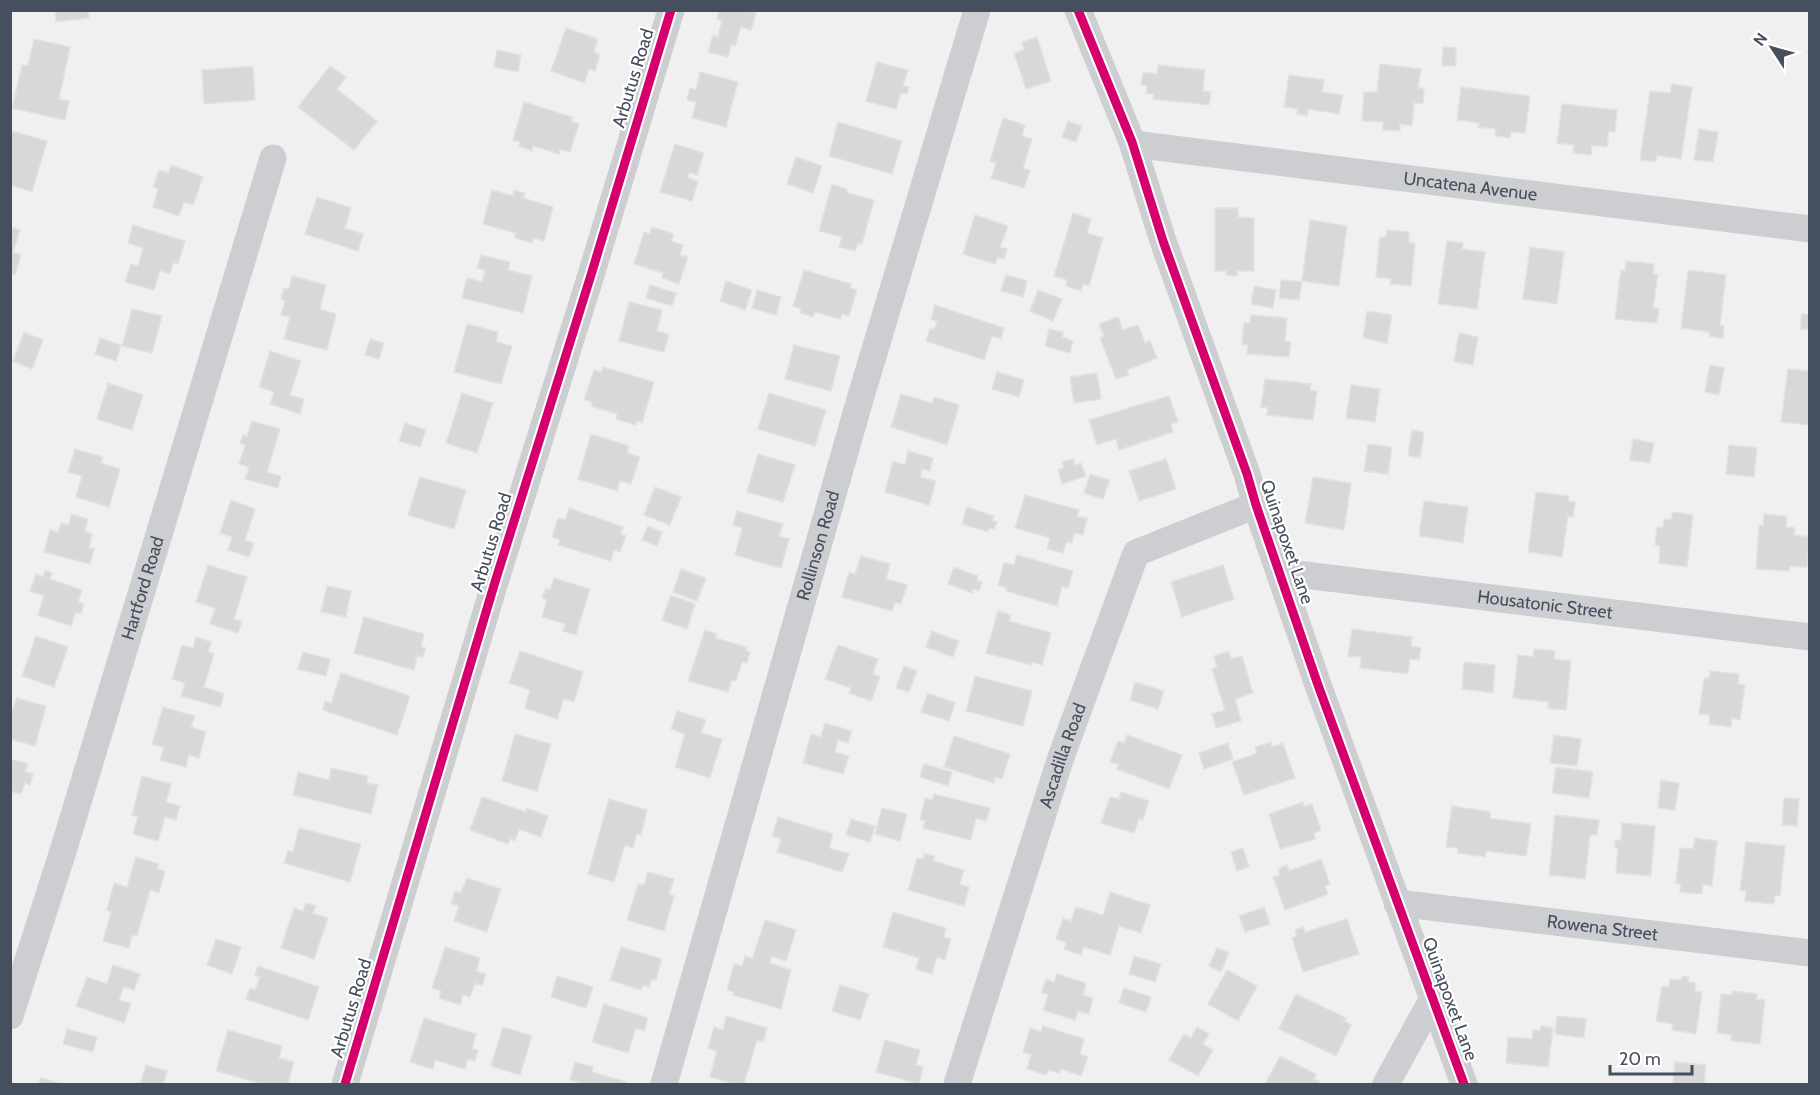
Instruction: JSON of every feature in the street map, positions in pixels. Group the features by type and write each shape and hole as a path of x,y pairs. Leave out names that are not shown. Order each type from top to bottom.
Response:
{"street":[{"name":"Arbutus Road","path":"345,1084 495,582 671,10"},
{"name":"Rollinson Road","path":"664,1084 861,396 977,10"},
{"name":"Quinapoxet Lane","path":"1078,10 1132,144 1163,241 1241,454 1256,505 1397,903 1464,1084"},
{"name":"Uncatena Avenue","path":"1132,144 1809,229"},
{"name":"Hartford Road","path":"10,1016 273,158"},
{"name":"Ascadilla Road","path":"957,1084 1061,757 1136,553 1256,505"},
{"name":"Housatonic Street","path":"1280,572 1809,638"},
{"name":"Rowena Street","path":"1397,903 1809,953"},
{"path":"1386,1084 1432,1000"}],"building":[{"path":"55,10 89,10 89,18 56,22"},
{"path":"719,10 745,10 756,13 751,30 741,27 735,46 731,45 728,57 708,52 713,35 718,37 722,20 717,19"},
{"path":"566,28 598,39 594,52 600,55 595,71 589,69 584,83 551,71"},
{"path":"1037,37 1051,81 1026,89 1014,53 1024,50 1022,42"},
{"path":"34,39 70,47 59,99 69,101 65,120 12,108 22,65 28,66"},
{"path":"1443,47 1456,48 1456,66 1442,66"},
{"path":"497,50 521,55 518,72 494,67"},
{"path":"877,62 908,70 903,86 909,87 907,94 901,93 896,109 866,101"},
{"path":"1380,64 1421,69 1418,88 1424,88 1423,104 1414,103 1412,126 1400,124 1400,131 1383,130 1383,122 1362,121 1364,92 1377,92"},
{"path":"1158,65 1205,70 1203,91 1211,92 1209,105 1153,99 1154,94 1146,94 1147,86 1141,85 1143,72 1157,74"},
{"path":"253,66 255,100 204,104 202,70"},
{"path":"330,66 346,77 337,89 377,121 354,150 298,107"},
{"path":"700,72 738,82 726,127 692,118 696,102 687,100 690,88 696,90"},
{"path":"1289,75 1324,80 1322,92 1343,95 1339,114 1308,109 1307,116 1297,114 1298,109 1284,107"},
{"path":"1672,84 1692,87 1681,159 1657,155 1656,162 1640,160 1650,91 1670,93"},
{"path":"1461,87 1530,96 1525,133 1511,132 1510,138 1495,136 1496,129 1478,127 1479,123 1457,120"},
{"path":"524,102 572,117 571,121 579,124 570,152 560,149 559,154 533,146 532,151 519,146 520,142 513,140"},
{"path":"1562,104 1617,110 1615,132 1609,131 1607,147 1592,145 1591,155 1573,153 1574,145 1557,143"},
{"path":"1003,118 1025,125 1022,136 1032,139 1023,169 1030,170 1024,188 991,178 996,163 990,161"},
{"path":"1068,121 1082,126 1076,142 1062,137"},
{"path":"838,122 902,141 892,174 829,156"},
{"path":"1699,129 1718,132 1713,162 1694,160"},
{"path":"12,131 47,141 32,192 10,185"},
{"path":"675,144 704,153 697,175 689,173 688,178 698,181 692,201 660,192"},
{"path":"796,157 822,166 813,193 787,184"},
{"path":"171,165 203,177 193,205 184,202 179,216 153,207 158,189 153,187 159,170 169,173"},
{"path":"832,184 847,189 847,193 874,200 862,244 858,243 855,251 839,247 842,237 819,231"},
{"path":"492,190 513,196 514,190 525,193 523,198 553,207 544,241 533,238 532,243 515,238 516,233 483,224"},
{"path":"317,197 351,208 345,228 363,234 358,251 305,234"},
{"path":"1215,208 1238,208 1238,217 1254,218 1254,271 1237,271 1237,276 1226,275 1226,271 1215,271"},
{"path":"1073,213 1091,219 1087,233 1103,238 1089,286 1083,284 1081,291 1066,286 1067,280 1054,276"},
{"path":"975,215 1008,226 1000,247 1007,249 1004,259 998,257 995,264 963,254"},
{"path":"1310,220 1347,226 1339,286 1302,281"},
{"path":"133,225 185,241 178,264 173,263 170,274 160,271 154,290 125,282 131,264 138,266 143,248 128,243"},
{"path":"10,227 20,230 13,252 21,255 15,275 10,273"},
{"path":"652,227 674,234 671,241 683,245 680,255 688,257 679,284 662,278 663,273 634,264 644,232 650,234"},
{"path":"1387,230 1409,232 1409,243 1415,243 1411,286 1390,284 1391,279 1376,277 1380,237 1386,237"},
{"path":"1447,241 1463,243 1462,249 1485,252 1477,309 1438,304"},
{"path":"1530,247 1564,252 1557,304 1523,299"},
{"path":"481,255 510,262 508,270 532,276 523,313 462,298 467,278 482,282 485,270 477,268"},
{"path":"1626,261 1654,264 1653,274 1658,274 1653,308 1659,309 1657,323 1615,319 1621,270 1625,271"},
{"path":"804,270 851,284 850,288 857,290 849,316 842,314 840,319 815,312 813,317 800,313 801,309 793,306"},
{"path":"1688,270 1726,275 1720,325 1724,326 1723,338 1709,336 1709,332 1681,328"},
{"path":"1006,275 1027,281 1023,297 1001,291"},
{"path":"292,276 326,285 320,309 336,314 327,350 284,339 290,317 281,315 285,301 281,299 284,288 289,289"},
{"path":"1281,280 1302,282 1299,300 1279,298"},
{"path":"726,281 752,290 745,310 720,301"},
{"path":"650,285 676,293 672,306 646,298"},
{"path":"1254,286 1276,290 1273,308 1251,304"},
{"path":"757,290 781,297 776,315 752,308"},
{"path":"1038,290 1062,299 1053,321 1030,311"},
{"path":"629,302 662,310 657,331 669,334 664,352 619,341"},
{"path":"935,305 1004,328 1001,339 992,336 984,360 926,341 930,329 934,330 937,321 931,319"},
{"path":"132,309 162,316 152,353 122,346"},
{"path":"1367,311 1392,315 1387,343 1363,338"},
{"path":"1802,314 1810,315 1810,330 1800,329"},
{"path":"1251,315 1287,318 1285,341 1291,342 1289,357 1247,354 1248,345 1242,344 1244,323 1250,323"},
{"path":"1118,317 1123,330 1138,325 1145,343 1150,341 1157,358 1127,370 1129,375 1116,379 1100,338 1104,336 1099,324"},
{"path":"467,324 498,332 496,342 512,346 501,384 454,372"},
{"path":"1049,329 1063,332 1062,337 1073,341 1070,353 1045,346"},
{"path":"24,332 43,340 32,369 13,361"},
{"path":"1459,333 1478,337 1473,365 1454,362"},
{"path":"100,338 121,345 116,361 95,354"},
{"path":"370,339 384,343 379,359 365,355"},
{"path":"794,345 840,356 831,391 785,379"},
{"path":"270,351 301,361 290,395 304,399 300,414 270,404 274,392 259,387"},
{"path":"1710,365 1724,368 1719,395 1705,392"},
{"path":"603,367 654,382 642,423 637,421 636,425 616,419 617,414 591,406 592,402 584,400 594,370 601,372"},
{"path":"1788,369 1810,371 1810,425 1781,422"},
{"path":"997,372 1024,380 1019,397 992,389"},
{"path":"1097,373 1101,399 1074,403 1070,377"},
{"path":"1265,379 1311,384 1310,390 1317,391 1313,420 1267,415 1268,408 1261,407"},
{"path":"108,383 143,395 132,430 97,419"},
{"path":"1351,385 1380,389 1375,422 1346,418"},
{"path":"462,393 493,403 477,453 446,443"},
{"path":"769,393 826,410 815,446 758,429"},
{"path":"901,394 932,403 934,397 959,405 947,445 891,427"},
{"path":"1169,396 1178,422 1171,424 1173,432 1119,450 1116,439 1097,445 1089,420"},
{"path":"252,421 280,429 267,472 281,476 278,488 245,479 249,467 239,464 245,445 240,443 243,435 247,436"},
{"path":"405,423 426,430 420,447 399,441"},
{"path":"1412,430 1424,432 1420,458 1408,456"},
{"path":"591,434 629,446 627,453 640,457 631,484 620,481 617,491 578,479"},
{"path":"1633,439 1654,443 1650,463 1630,460"},
{"path":"1368,444 1392,447 1388,474 1364,471"},
{"path":"1729,445 1757,448 1754,477 1726,474"},
{"path":"75,449 103,457 101,463 120,469 109,507 76,497 82,476 68,472"},
{"path":"908,451 933,458 930,471 922,469 920,477 936,481 929,505 885,492 893,461 905,465"},
{"path":"758,454 795,465 783,502 747,492"},
{"path":"1073,459 1075,465 1081,463 1086,476 1062,484 1058,470 1064,468 1062,462"},
{"path":"1166,459 1176,489 1139,501 1129,471"},
{"path":"1090,474 1110,480 1103,499 1084,493"},
{"path":"420,477 466,490 454,529 408,515"},
{"path":"1313,477 1351,483 1344,530 1305,523"},
{"path":"655,487 681,497 670,525 644,515"},
{"path":"1536,492 1569,496 1568,501 1575,502 1573,517 1568,516 1562,557 1528,552"},
{"path":"1025,495 1079,510 1077,516 1087,518 1083,535 1074,533 1072,543 1066,542 1063,553 1047,549 1050,538 1015,528"},
{"path":"231,500 255,509 245,540 254,543 249,557 228,550 232,537 220,533"},
{"path":"1424,501 1468,507 1463,543 1419,536"},
{"path":"967,507 994,516 992,521 997,522 994,529 989,528 988,532 962,524"},
{"path":"569,508 623,527 621,534 626,536 620,552 614,550 611,561 558,545 560,540 552,537 558,518 565,520"},
{"path":"737,511 783,524 779,536 789,539 781,568 735,555 742,528 733,525"},
{"path":"1673,512 1693,515 1687,567 1659,563 1660,546 1655,545 1657,527 1663,527 1664,519 1671,520"},
{"path":"71,514 88,519 85,531 92,534 89,548 94,549 90,564 44,552 50,530 58,532 61,523 69,525"},
{"path":"1764,514 1787,516 1786,527 1795,528 1794,535 1810,537 1807,567 1790,566 1789,571 1756,569 1759,525 1763,526"},
{"path":"648,526 662,532 657,546 642,540"},
{"path":"1017,555 1073,571 1068,588 1062,586 1057,606 1006,591 1007,588 998,585 1004,563 1014,565"},
{"path":"861,556 890,564 886,579 907,585 901,604 895,602 892,611 842,597 849,572 855,574"},
{"path":"208,565 247,577 234,619 242,621 238,633 210,624 215,608 196,602"},
{"path":"1223,565 1234,599 1182,617 1171,582"},
{"path":"954,567 978,576 977,580 982,582 979,591 973,589 972,593 948,584"},
{"path":"681,569 706,578 697,601 673,592"},
{"path":"45,570 52,573 50,579 82,590 78,602 84,604 81,614 76,612 71,626 38,615 44,596 30,591 36,574 43,577"},
{"path":"554,578 590,589 576,635 563,631 565,624 542,617 547,600 542,598 546,588 550,590"},
{"path":"327,586 351,591 346,617 321,612"},
{"path":"671,595 695,604 687,629 662,620"},
{"path":"998,611 1011,615 1009,621 1051,633 1042,665 1032,662 1031,665 986,653"},
{"path":"364,617 424,634 421,647 426,648 423,657 417,656 414,670 354,653"},
{"path":"1352,629 1412,637 1411,646 1421,648 1419,660 1410,659 1408,674 1360,668 1361,657 1348,656"},
{"path":"705,630 717,634 715,638 747,647 746,651 750,652 747,663 742,662 736,681 732,680 728,692 688,681"},
{"path":"932,631 959,641 953,657 926,647"},
{"path":"36,636 68,647 54,687 22,676"},
{"path":"196,637 211,642 208,652 214,654 204,687 224,694 220,707 181,696 185,683 172,679 182,645 193,648"},
{"path":"838,645 878,659 873,674 880,677 871,701 849,693 851,688 825,679"},
{"path":"1534,649 1555,651 1554,659 1571,661 1566,710 1548,708 1549,702 1513,698 1518,655 1533,657"},
{"path":"520,651 583,672 574,702 564,699 557,719 525,708 530,690 509,683"},
{"path":"1229,651 1231,659 1242,656 1253,693 1235,699 1241,721 1216,728 1212,714 1225,710 1212,669 1217,667 1214,656"},
{"path":"303,652 330,659 326,676 298,669"},
{"path":"1464,662 1495,665 1493,693 1462,689"},
{"path":"904,666 917,671 909,692 896,688"},
{"path":"1710,671 1739,674 1738,684 1745,685 1740,720 1732,718 1731,727 1709,724 1710,715 1699,714 1704,678 1709,678"},
{"path":"341,673 410,696 397,735 323,710 325,701 331,703"},
{"path":"975,676 1032,691 1023,726 966,711"},
{"path":"1135,682 1164,691 1158,709 1130,700"},
{"path":"928,693 955,703 949,721 921,712"},
{"path":"17,698 46,706 35,746 10,739 10,716"},
{"path":"163,707 195,716 191,727 206,732 199,758 189,755 186,767 160,760 164,747 152,744"},
{"path":"677,711 706,720 701,733 722,739 710,778 675,767 685,734 671,729"},
{"path":"825,723 852,731 848,743 838,740 835,752 849,756 843,774 803,763 811,734 821,737"},
{"path":"515,734 551,744 537,791 502,781"},
{"path":"1127,735 1182,755 1169,789 1117,769 1119,765 1110,762 1118,741 1124,743"},
{"path":"1554,735 1581,739 1577,766 1550,763"},
{"path":"954,736 1010,754 1002,779 995,777 994,783 944,767"},
{"path":"1271,742 1272,747 1283,743 1295,778 1244,795 1232,762 1257,753 1255,747"},
{"path":"1228,743 1233,759 1204,769 1199,753"},
{"path":"10,759 28,764 25,772 33,774 30,785 25,783 21,794 10,791"},
{"path":"924,764 952,772 948,786 920,777"},
{"path":"1556,767 1593,772 1589,798 1552,793"},
{"path":"331,768 368,776 367,783 378,785 371,814 293,795 298,772 329,780"},
{"path":"142,776 171,784 166,802 180,806 176,820 165,817 158,841 133,834 138,817 132,815"},
{"path":"1661,780 1679,783 1675,810 1658,808"},
{"path":"1121,792 1149,801 1143,820 1139,819 1134,833 1101,823 1110,797 1119,799"},
{"path":"934,794 990,808 986,821 976,818 971,840 923,828 925,821 920,820 925,798 932,800"},
{"path":"482,797 526,812 527,808 548,816 541,837 519,829 515,841 510,838 508,844 470,830"},
{"path":"1784,798 1799,799 1797,826 1782,825"},
{"path":"609,799 647,810 641,835 637,834 633,848 625,845 614,882 588,874"},
{"path":"1303,802 1304,807 1312,804 1321,830 1314,833 1315,839 1280,849 1269,814"},
{"path":"1452,806 1490,812 1490,818 1531,824 1526,856 1487,851 1485,857 1458,853 1458,848 1446,847"},
{"path":"882,808 907,814 900,841 875,834"},
{"path":"1555,815 1599,820 1597,835 1590,835 1585,879 1549,875"},
{"path":"778,817 833,834 829,848 849,854 842,872 777,852 781,839 772,836"},
{"path":"851,819 875,826 870,842 846,835"},
{"path":"1622,823 1655,826 1651,876 1616,873 1618,849 1615,848 1615,840 1621,840"},
{"path":"299,828 361,844 350,882 284,863 288,850 293,852"},
{"path":"1695,838 1717,841 1712,886 1703,884 1702,894 1680,892 1681,884 1676,883 1680,848 1693,849"},
{"path":"1746,842 1785,846 1780,896 1775,895 1774,904 1745,901 1746,891 1740,891"},
{"path":"1243,848 1249,867 1237,871 1231,852"},
{"path":"924,854 935,856 933,861 964,870 960,884 969,887 964,906 908,890 917,858 923,859"},
{"path":"136,857 159,864 157,869 165,871 159,893 150,890 137,936 132,935 129,948 103,941 111,912 107,910 114,883 127,887"},
{"path":"1321,859 1330,884 1325,886 1328,894 1285,910 1273,877 1280,875 1278,869 1287,865 1289,871"},
{"path":"648,872 674,879 669,894 674,896 664,931 627,920 638,884 644,885"},
{"path":"467,878 501,889 487,932 454,921 459,906 451,903 455,891 461,893"},
{"path":"1110,892 1150,905 1141,933 1119,926 1110,955 1084,947 1081,955 1064,949 1066,942 1056,939 1063,918 1071,921 1076,907 1103,915"},
{"path":"306,903 316,906 313,913 328,918 314,959 281,948 294,908 303,911"},
{"path":"1264,907 1270,924 1245,932 1239,916"},
{"path":"893,912 946,928 944,937 951,939 945,960 937,957 932,974 916,969 919,958 883,947"},
{"path":"1347,919 1359,954 1303,972 1292,938 1297,936 1295,930 1304,927 1305,932"},
{"path":"765,920 796,930 786,961 772,956 770,963 791,970 781,1009 733,995 734,992 727,990 734,964 742,966 745,956 752,959"},
{"path":"216,939 241,947 232,974 207,965"},
{"path":"445,947 480,958 476,971 486,974 482,986 475,983 470,997 463,995 460,1005 439,998 441,991 432,988"},
{"path":"621,947 662,959 656,980 652,979 649,987 643,985 641,990 610,980"},
{"path":"1217,948 1229,953 1221,972 1209,966"},
{"path":"1134,956 1161,964 1155,982 1129,974"},
{"path":"113,965 140,974 134,990 124,987 119,1000 131,1003 124,1023 76,1006 87,977 107,984"},
{"path":"258,966 319,987 308,1020 246,999 250,988 255,990 260,977 255,975"},
{"path":"1227,970 1257,986 1238,1021 1208,1004"},
{"path":"1057,974 1086,983 1083,995 1093,998 1089,1014 1078,1011 1075,1020 1043,1010 1048,995 1042,992 1046,979 1054,982"},
{"path":"557,976 593,987 586,1008 551,997"},
{"path":"1682,976 1689,977 1688,982 1696,983 1695,991 1702,992 1696,1034 1672,1030 1673,1024 1656,1021 1662,986 1669,987 1670,979 1681,980"},
{"path":"840,985 869,994 860,1020 832,1011"},
{"path":"1124,988 1151,997 1146,1012 1119,1003"},
{"path":"1732,991 1757,994 1756,999 1765,1000 1760,1044 1731,1041 1732,1035 1717,1033 1721,994 1732,995"},
{"path":"1296,994 1346,1018 1344,1021 1351,1025 1336,1056 1279,1029"},
{"path":"604,1004 648,1018 644,1031 636,1028 628,1053 592,1042"},
{"path":"726,1016 767,1028 763,1042 757,1040 744,1084 734,1084 710,1077 717,1051 708,1048 714,1027 723,1030"},
{"path":"1557,1016 1586,1019 1584,1038 1555,1034"},
{"path":"424,1018 476,1034 472,1049 478,1050 475,1061 468,1059 465,1069 435,1060 433,1069 410,1062"},
{"path":"1043,1026 1084,1039 1080,1054 1088,1057 1081,1076 1061,1069 1060,1073 1048,1070 1046,1075 1027,1069 1031,1055 1023,1052 1030,1028 1041,1032"},
{"path":"1541,1026 1553,1028 1548,1067 1506,1063 1508,1037 1532,1039 1533,1030 1540,1031"},
{"path":"503,1027 532,1036 520,1075 491,1066"},
{"path":"1197,1027 1209,1034 1203,1044 1213,1050 1198,1076 1169,1060 1184,1034 1191,1038"},
{"path":"67,1029 97,1037 93,1052 63,1044"},
{"path":"228,1030 282,1046 279,1058 294,1062 288,1084 262,1084 216,1071"},
{"path":"885,1040 920,1050 916,1065 923,1067 919,1084 876,1072"},
{"path":"1280,1056 1316,1074 1314,1079 1319,1081 1317,1084 1265,1084"},
{"path":"575,1062 593,1067 592,1072 626,1082 625,1084 578,1084 570,1080"},
{"path":"1675,1062 1706,1065 1704,1084 1673,1084"},
{"path":"146,1065 167,1071 163,1084 140,1084"},
{"path":"41,1078 62,1084 39,1084"}],"cycle path":[{"path":"345,1084 495,582 671,10"},
{"path":"1078,10 1132,142 1163,241 1247,474 1318,685 1464,1084"}]}
